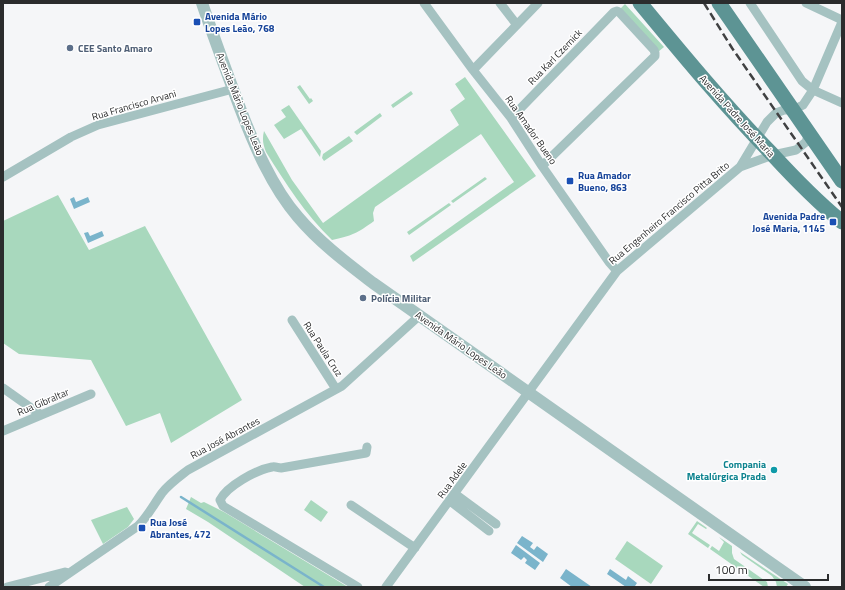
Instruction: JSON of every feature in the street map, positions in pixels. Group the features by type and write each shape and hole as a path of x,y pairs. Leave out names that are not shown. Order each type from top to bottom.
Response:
{"main road":[{"name":"Avenida Padre José Maria","path":"640,3 734,115 796,181 822,206 842,222"},
{"path":"719,3 842,181"}],"street":[{"name":"Avenida Mário Lopes Leão","path":"202,3 254,145 271,176 297,216 313,234 373,283 805,587"},
{"name":"Rua Amador Bueno","path":"424,3 473,70 512,118 542,166 616,271"},
{"path":"500,3 517,25"},
{"path":"473,70 538,3"},
{"path":"750,3 802,81 813,90 842,103"},
{"path":"806,3 842,21"},
{"name":"Rua Karl Czernick","path":"512,118 616,11 619,12 654,50 655,56 542,166"},
{"name":"Rua Engenheiro Francisco Pitta Brito","path":"528,393 616,271 740,168 758,140 767,122 776,113 784,110 793,110 803,106 813,90 842,21"},
{"name":"Rua Francisco Arvani","path":"3,177 71,137 98,126 233,89"},
{"name":"Rua Engenheiro Francisco Pitta Brito","path":"740,168 773,155 796,150 806,142 809,133"},
{"name":"Rua José Abrantes","path":"49,587 70,571 138,526 147,516 163,492 188,470 342,386 419,316"},
{"name":"Rua Paula Cruz","path":"292,320 336,389"},
{"path":"3,388 41,415"},
{"name":"Rua Adele","path":"386,587 392,583 415,548 528,393"},
{"name":"Rua Gibraltar","path":"3,431 91,394"},
{"path":"358,587 223,506 220,500 223,494 253,474 274,466 281,468 366,453 367,447"},
{"path":"452,497 496,524"},
{"path":"452,497 489,531"},
{"path":"351,505 415,548"},
{"path":"7,587 28,584 70,571"}],"green space":[{"path":"625,4 664,47 658,52 619,10"},
{"path":"465,77 536,176 413,262 410,256 514,182 481,134 375,207 373,213 374,221 354,234 332,240 313,220 266,152 263,142 264,131 292,180 323,223 459,125 450,110 465,99 455,84"},
{"path":"300,85 313,101 309,104 297,87"},
{"path":"411,91 413,94 393,108 391,105"},
{"path":"289,105 321,151 320,157 301,129 284,139 274,125 286,117 281,110"},
{"path":"380,113 382,116 357,135 354,132"},
{"path":"349,136 353,141 324,161 322,158 323,154"},
{"path":"485,177 487,179 453,203 451,201"},
{"path":"58,195 89,250 145,226 242,400 171,443 160,413 126,426 91,360 19,354 3,343 3,221"},
{"path":"449,203 451,205 409,235 407,232"},
{"path":"191,497 201,503 204,502 224,512 348,587 305,587 186,509"},
{"path":"311,500 328,512 321,522 304,510"},
{"path":"127,507 134,519 128,527 103,544 91,520"},
{"path":"697,521 707,528 706,529 698,524 692,533 710,545 708,548 688,534"},
{"path":"719,537 732,546 734,559 767,582 768,587 764,587 710,549 712,546 719,551 724,542"},
{"path":"627,541 663,566 651,584 615,559"},
{"path":"740,552 788,584 786,587 777,587 772,576"}],"water":[{"path":"74,197 76,202 88,197 90,202 74,209 70,199"},
{"path":"102,231 104,236 88,243 84,233 88,232 90,236"},
{"path":"522,536 533,543 530,547 534,550 537,546 548,554 543,562 517,543"},
{"path":"516,545 540,563 535,570 525,563 527,560 524,557 521,560 511,553"},
{"path":"566,569 592,587 572,587 560,578"},
{"path":"610,569 626,580 628,576 637,583 635,586 636,587 626,587 607,574"}],"waterway":[{"path":"181,497 324,587"}],"railway":[{"path":"704,3 732,48 842,207"}],"place":[{"name":"Avenida Mário Lopes Leão, 768","path":"197,22"},
{"name":"CEE Santo Amaro","path":"70,48"},
{"name":"Rua Amador Bueno, 863","path":"570,181"},
{"name":"Avenida Padre José Maria, 1145","path":"833,222"},
{"name":"Polícia Militar","path":"363,298"},
{"name":"Compania Metalúrgica Prada","path":"774,470"},
{"name":"Rua José Abrantes, 472","path":"142,528"}]}
